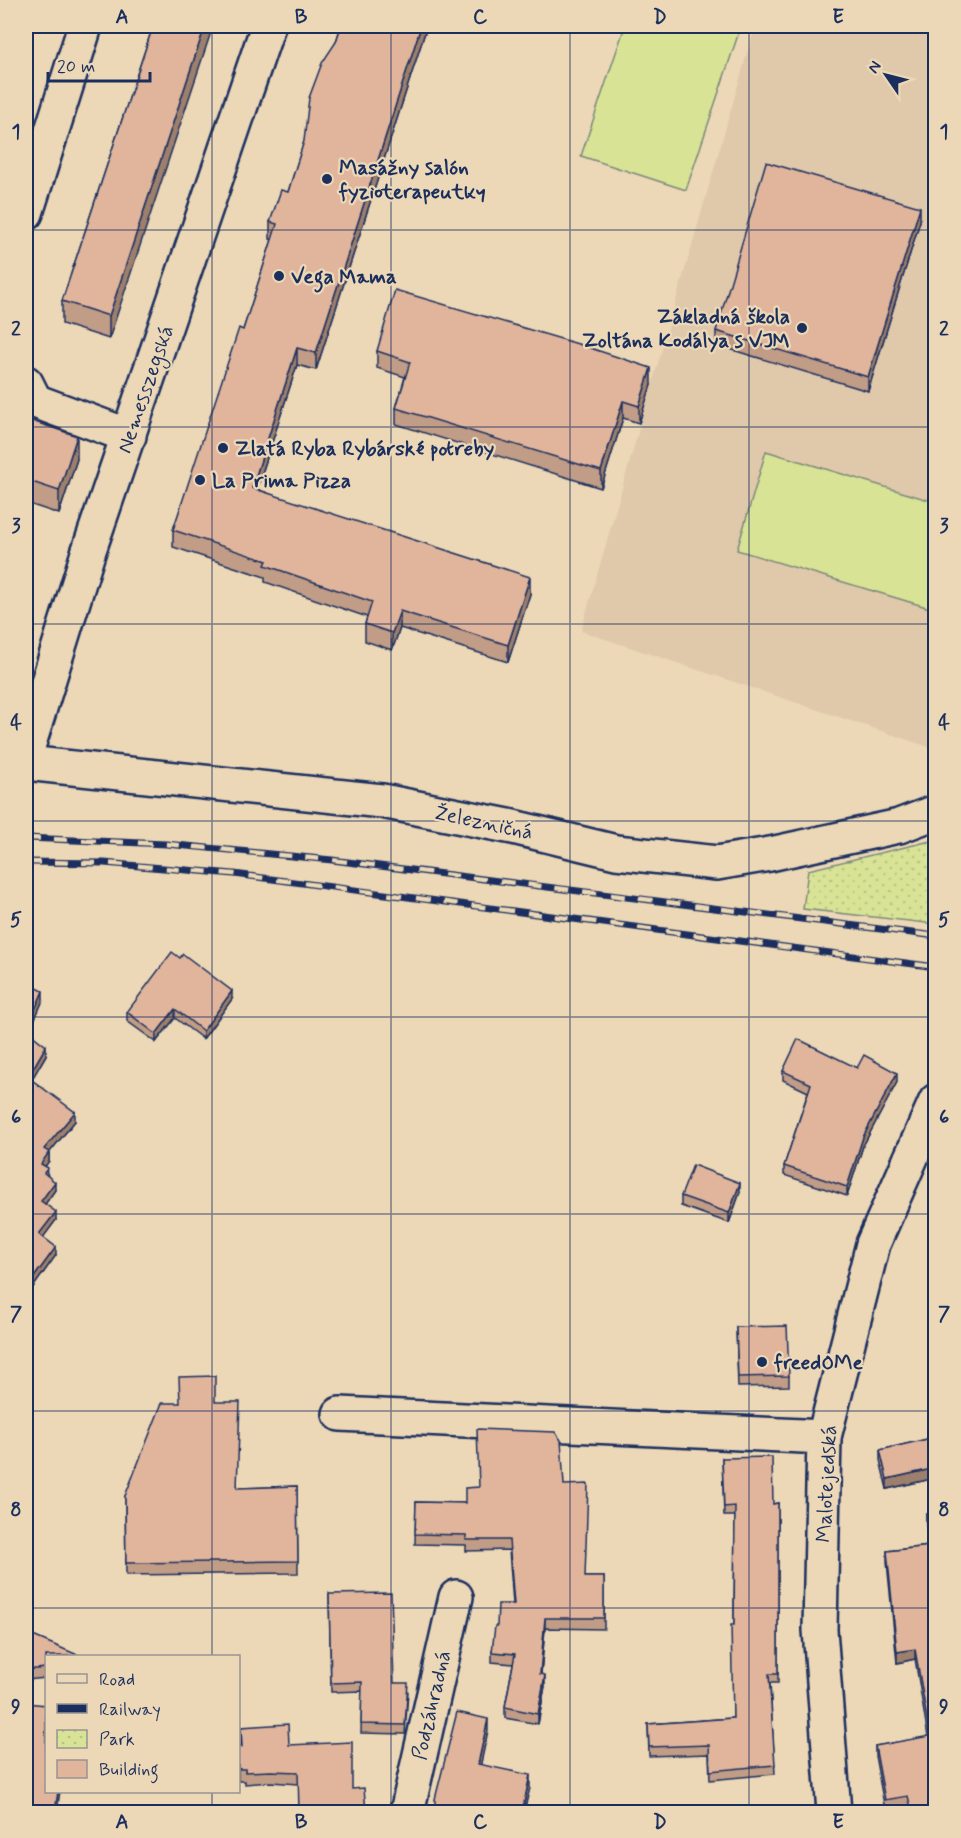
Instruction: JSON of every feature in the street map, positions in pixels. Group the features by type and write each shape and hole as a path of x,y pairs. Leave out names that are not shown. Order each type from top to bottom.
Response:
{"street":[{"path":"26,213 85,26"},
{"name":"Nemesszegská","path":"26,753 88,553 268,26"},
{"path":"26,383 35,401 129,436"},
{"name":"Železničná","path":"26,763 382,801 513,827 616,852 717,863 899,826 936,812"},
{"name":"Malotejedská","path":"834,1812 820,1630 824,1437 873,1244 936,1101"},
{"path":"339,1414 824,1437"},
{"name":"Podzáhradná","path":"407,1812 456,1597"}],"shaded area":[{"name":"Základná škola Zoltána Kodálya s VJM","path":"755,26 935,26 935,749 581,631"}],"green space":[{"path":"625,26 741,26 686,190 581,156"},
{"path":"766,451 935,502 936,601 933,609 737,550"},
{"path":"935,840 935,924 803,909 808,870"}],"building":[{"path":"153,26 205,26 109,316 62,301"},
{"path":"341,26 421,26 316,353 297,348 252,488 530,577 508,645 400,611 392,633 365,624 372,602 265,565 267,561 173,530 239,328 243,330 277,224 270,222 281,190 288,192 304,141 309,98 322,63 336,42"},
{"path":"766,162 920,207 868,377 716,331"},
{"path":"395,290 651,368 639,406 623,401 601,471 396,408 410,362 377,351"},
{"path":"26,419 77,436 59,491 26,480"},
{"path":"172,952 180,958 183,954 232,991 203,1031 175,1009 156,1034 127,1012"},
{"path":"26,982 43,991 26,1030"},
{"path":"26,1030 46,1046 28,1077 75,1112 44,1149 49,1152 41,1164 48,1168 44,1173 55,1182 41,1201 56,1212 39,1234 56,1247 29,1284 26,1282"},
{"path":"798,1039 857,1068 864,1055 897,1073 863,1137 847,1187 784,1166 811,1084 783,1071"},
{"path":"693,1165 740,1183 729,1213 681,1196"},
{"path":"787,1326 789,1376 738,1377 736,1327"},
{"path":"215,1376 215,1402 240,1402 237,1488 297,1486 298,1561 126,1563 125,1496 162,1403 180,1403 179,1377"},
{"path":"477,1429 555,1432 561,1440 564,1485 588,1484 585,1577 604,1577 604,1618 545,1618 540,1674 545,1675 538,1714 505,1707 515,1654 492,1652 498,1604 514,1604 509,1540 466,1540 466,1535 415,1534 416,1502 465,1503 465,1488 479,1487"},
{"path":"936,1437 936,1468 887,1479 880,1450"},
{"path":"772,1457 773,1504 778,1503 778,1674 769,1674 775,1765 710,1771 709,1745 649,1747 648,1724 733,1718 731,1625 734,1625 735,1506 724,1507 722,1458"},
{"path":"936,1513 936,1812 912,1812 908,1796 885,1800 875,1746 930,1736 915,1649 897,1652 887,1551 930,1546 926,1514"},
{"path":"391,1593 394,1683 408,1683 405,1725 361,1724 362,1682 331,1683 329,1594"},
{"path":"26,1633 78,1655 45,1655 45,1668 26,1670"},
{"path":"26,1703 45,1705 45,1793 58,1793 55,1812 26,1812"},
{"path":"457,1712 488,1719 478,1764 530,1775 522,1812 435,1811 435,1799"},
{"path":"288,1724 289,1745 352,1742 352,1789 364,1788 366,1812 299,1812 298,1772 245,1772 245,1769 240,1769 241,1727"}],"railway":[{"path":"26,838 166,844 332,860 936,936"},
{"path":"26,862 104,863 234,874 936,967"}],"place":[{"name":"Masážny salón fyzioterapeutky","path":"327,179"},
{"name":"Vega Mama","path":"279,276"},
{"name":"Základná škola Zoltána Kodálya s VJM","path":"802,328"},
{"name":"Zlatá Ryba Rybárské potreby","path":"223,448"},
{"name":"La Prima Pizza","path":"200,480"},
{"name":"freedOMe","path":"762,1362"}]}
